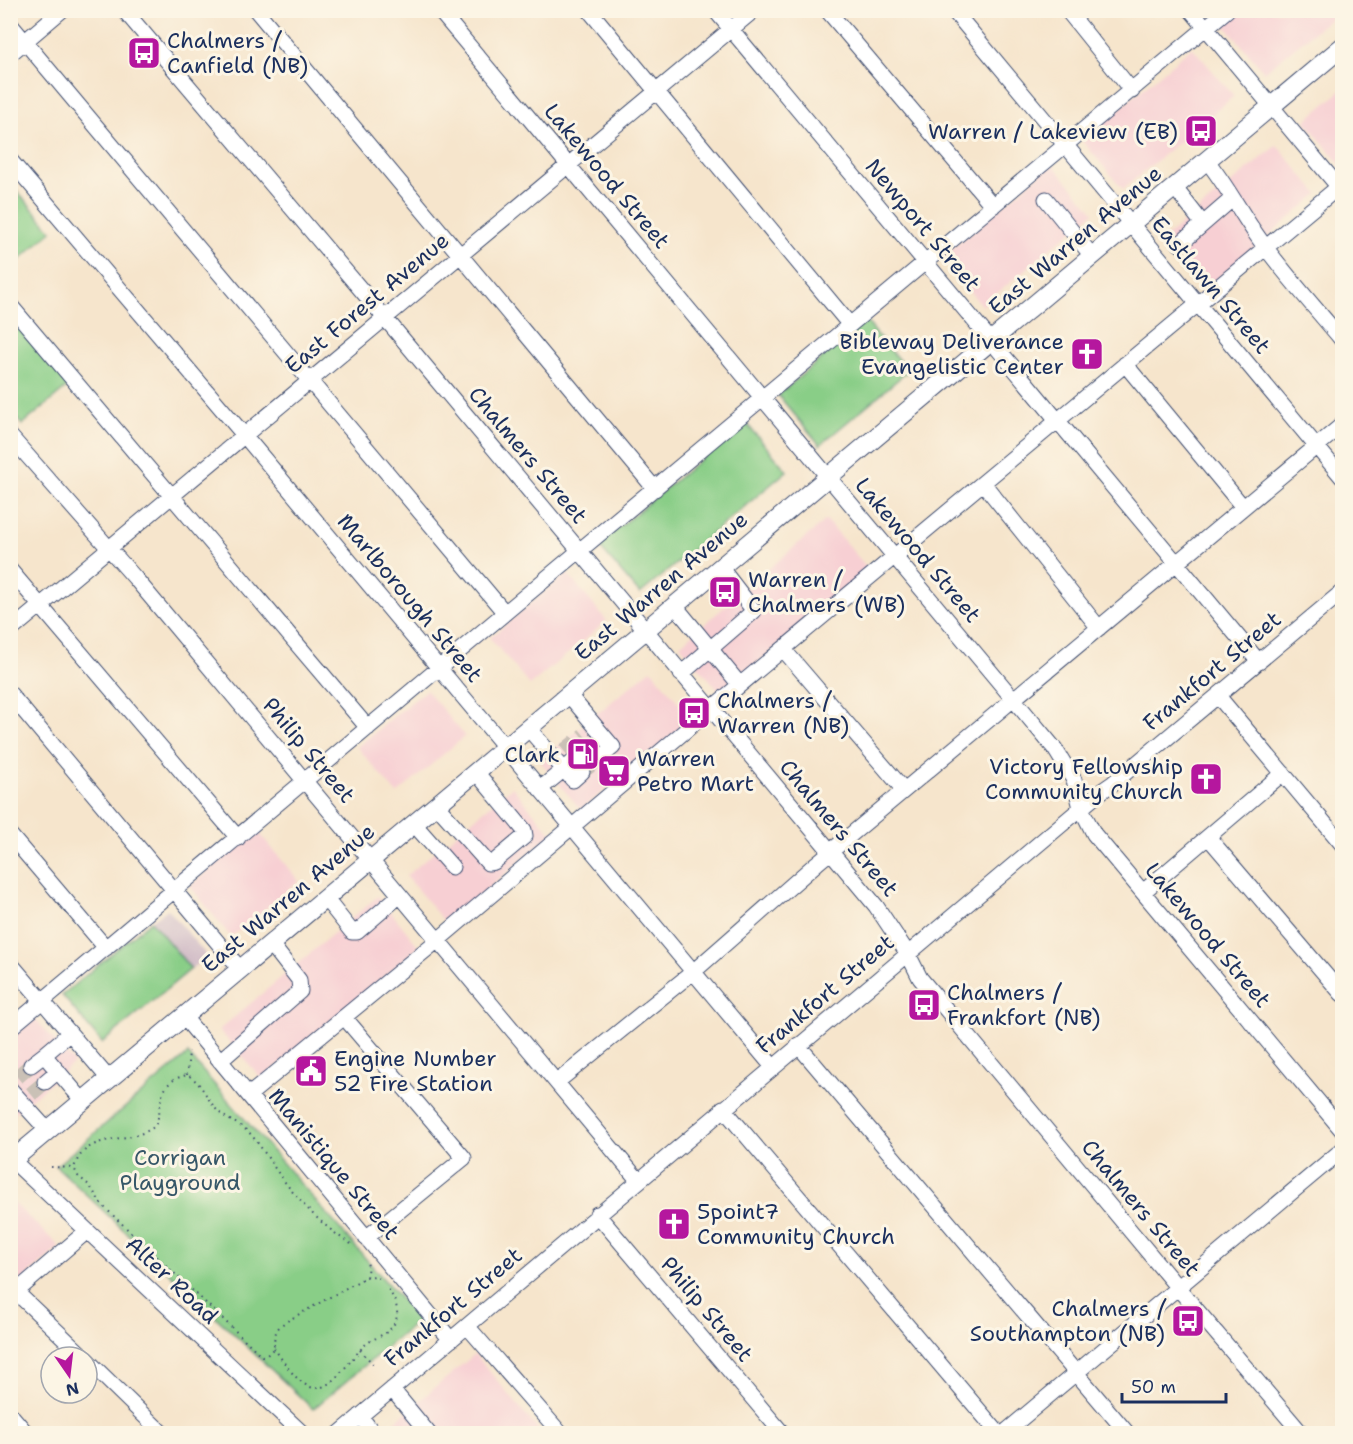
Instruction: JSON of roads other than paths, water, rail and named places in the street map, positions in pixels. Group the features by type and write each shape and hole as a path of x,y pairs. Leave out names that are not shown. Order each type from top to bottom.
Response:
{"main road":[{"name":"East Warren Avenue","path":"11,1160 1342,47"}],"street":[{"path":"10,54 62,10"},
{"name":"Chalmers Street","path":"124,10 385,318 876,906 908,954 920,978 1302,1434"},
{"path":"256,10 655,489"},
{"name":"Lakewood Street","path":"439,10 1055,748 1074,780 1082,808 1094,834 1342,1130"},
{"path":"589,10 850,325"},
{"name":"Newport Street","path":"715,10 1258,662"},
{"name":"East Forest Avenue","path":"10,630 753,10"},
{"path":"827,10 993,206"},
{"name":"Eastlawn Street","path":"953,10 1342,477"},
{"path":"1067,10 1132,91"},
{"path":"249,1095 438,940 1057,420 1341,187 1191,10"},
{"path":"10,1028 1227,10"},
{"path":"10,24 505,613"},
{"name":"Marlborough Street","path":"10,160 244,435 772,1067"},
{"path":"1207,160 1226,184 1232,199 1265,248 1342,340"},
{"path":"1174,188 1203,224"},
{"path":"1046,199 1092,256"},
{"path":"1180,244 1232,199"},
{"path":"10,305 368,728"},
{"path":"1125,364 1243,507"},
{"path":"557,1082 693,972 830,851 1342,425"},
{"name":"Philip Street","path":"10,436 109,549 305,781 638,1180"},
{"path":"982,483 1099,628"},
{"path":"681,674 754,611 720,567"},
{"path":"10,570 238,838"},
{"name":"Frankfort Street","path":"339,1434 723,1108 1342,592"},
{"path":"675,606 740,685"},
{"path":"783,649 904,790"},
{"path":"10,694 240,969"},
{"path":"568,694 595,740"},
{"path":"1218,696 1342,844"},
{"path":"528,728 567,763 540,789"},
{"path":"436,805 488,863 494,862 525,836 524,830 476,772"},
{"path":"1143,892 1283,773"},
{"path":"414,824 452,867"},
{"path":"10,835 106,948"},
{"path":"1208,837 1342,994"},
{"path":"325,898 352,932 357,932 400,895"},
{"path":"220,1061 300,991 299,980 271,944"},
{"path":"10,963 109,1079"},
{"name":"Manistique Street","path":"184,1017 249,1095 359,1241 451,1340"},
{"path":"344,1017 464,1158 359,1241"},
{"path":"51,1063 38,1074 51,1063 70,1033"},
{"path":"798,1046 1128,1434"},
{"path":"51,1063 83,1101"},
{"path":"19,1089 48,1131"},
{"path":"723,1108 1001,1434 1342,1150"},
{"name":"Alter Road","path":"11,1160 303,1434"},
{"name":"Philip Street","path":"597,1214 783,1434"},
{"path":"71,1345 13,1294 87,1231"},
{"path":"467,1326 561,1434"},
{"path":"99,1371 163,1434"},
{"path":"392,1389 429,1434"},
{"path":"10,1414 27,1434"},
{"path":"360,1416 374,1434"}],"tunnel":[{"path":"564,751 584,735"},
{"path":"573,762 593,745"},
{"path":"582,772 602,756"},
{"path":"17,1077 31,1065"},
{"path":"31,1094 45,1082"}],"place":[{"name":"Chalmers / Canfield (NB)","path":"144,53"},
{"name":"Warren / Lakeview (EB)","path":"1201,131"},
{"name":"Bibleway Deliverance Evangelistic Center","path":"1087,354"},
{"name":"Warren / Chalmers (WB)","path":"725,592"},
{"name":"Chalmers / Warren (NB)","path":"694,713"},
{"name":"Clark","path":"583,754"},
{"name":"Warren Petro Mart","path":"614,771"},
{"name":"Victory Fellowship Community Church","path":"1206,779"},
{"name":"Chalmers / Frankfort (NB)","path":"924,1005"},
{"name":"Engine Number 52 Fire Station","path":"311,1071"},
{"name":"5point7 Community Church","path":"674,1224"},
{"name":"Chalmers / Southampton (NB)","path":"1188,1321"}],"park label":[{"name":"Corrigan Playground","path":"180,1170"}]}
